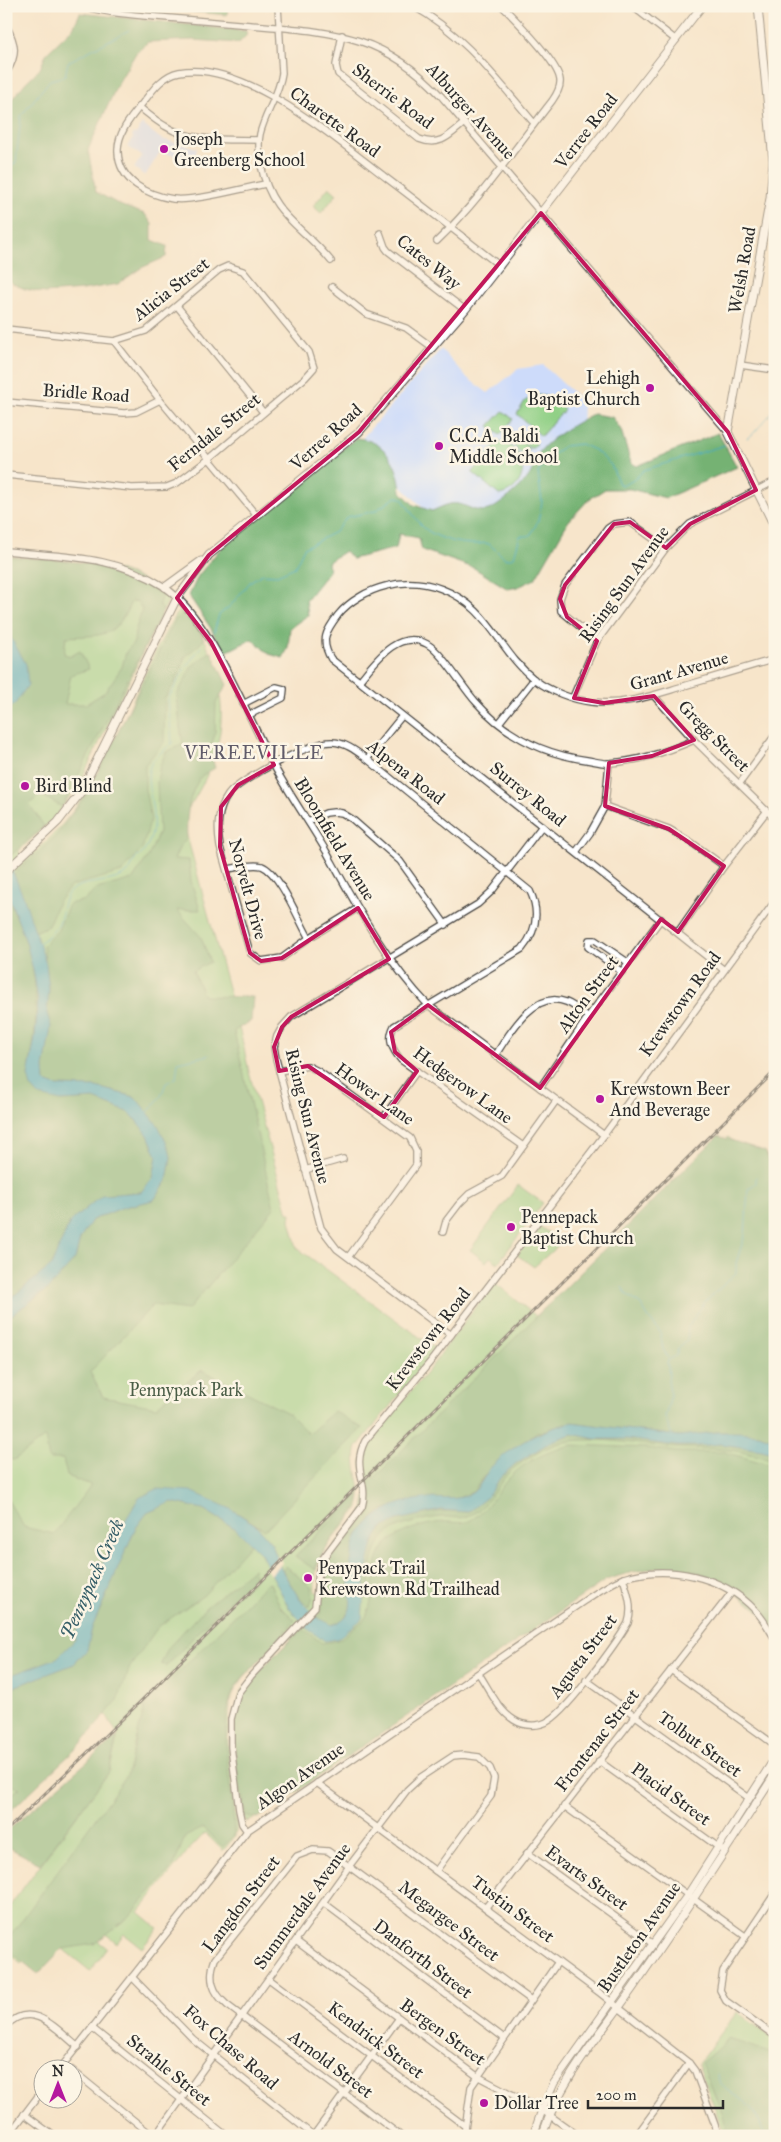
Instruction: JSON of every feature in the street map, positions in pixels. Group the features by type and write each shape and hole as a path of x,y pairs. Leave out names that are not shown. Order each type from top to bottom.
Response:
{"main road":[{"name":"Verree Road","path":"6,871 58,822 82,792 178,598 209,555 359,432 465,310 702,6"},
{"name":"Welsh Road","path":"728,432 770,198 773,161 758,6"},
{"path":"728,432 775,528"},
{"path":"164,587 209,555"},
{"name":"Bustleton Avenue","path":"542,2136 549,2114 569,2076 619,2008 690,1898 718,1847 775,1758"},
{"name":"Bustleton Avenue","path":"533,2136 554,2084 653,1944 725,1852 775,1774"}],"street":[{"name":"Alburger Avenue","path":"82,6 120,14 280,27 342,35 377,47 414,70 434,89 502,166 728,432"},
{"path":"278,6 282,73 280,84 266,112 259,140 260,160 266,184 278,207 332,262"},
{"path":"413,6 440,23 468,46 534,123"},
{"path":"437,241 451,228 502,166 556,94 561,82 554,65 502,6"},
{"path":"632,6 676,40"},
{"path":"6,25 14,40 14,54 6,73"},
{"name":"Sherrie Road","path":"342,35 336,66 338,74 419,139 426,142 442,142 463,124"},
{"name":"Charette Road","path":"140,108 165,78 177,72 189,70 238,80 300,111 500,266"},
{"path":"259,140 201,137 180,133 166,127 140,108 121,134 118,146 118,160 126,177 139,188 173,199 191,199 266,184"},
{"name":"Cates Way","path":"380,233 388,252 465,310"},
{"name":"Alicia Street","path":"6,329 114,341 146,331 219,270 228,266 236,267 243,271 310,352 314,368 309,372"},
{"path":"332,287 366,314 406,328 432,347"},
{"path":"177,306 263,412"},
{"path":"114,341 160,400 257,516"},
{"path":"740,365 775,370"},
{"name":"Ferndale Street","path":"6,475 132,488 167,487 177,483 209,459 309,372"},
{"name":"Bridle Road","path":"6,402 124,413 136,412 160,400"},
{"name":"Rising Sun Avenue","path":"572,697 597,641 666,548 690,524 775,481"},
{"path":"597,641 561,610 560,599 565,585 608,528 614,524 630,522 666,548"},
{"name":"Bloomfield Avenue","path":"6,551 118,564 145,575 178,598 198,621 211,642 274,765 390,959 428,1005 604,1135"},
{"name":"Grant Avenue","path":"325,635 341,611 375,589 394,584 424,583 464,599 479,612 516,661 534,679 550,689 590,702 604,703 654,696 775,659"},
{"name":"Surrey Road","path":"325,635 325,649 331,659 360,680 402,716 468,766 724,970"},
{"path":"360,680 383,652 392,646 404,641 426,643 442,659 486,713 515,736 549,752 567,757 609,763 652,756 694,740"},
{"path":"499,723 534,679"},
{"path":"243,704 276,687 284,689 284,698 249,715"},
{"name":"Gregg Street","path":"654,696 694,740 775,818"},
{"path":"367,759 402,716"},
{"path":"740,783 775,736"},
{"name":"Alpena Road","path":"274,765 324,742 332,742 350,747 507,871 530,891 535,902 537,921 531,939 522,949 394,1026 391,1032 391,1043"},
{"path":"576,852 590,833 605,806 609,763"},
{"name":"Norvelt Drive","path":"274,765 238,784 228,794 221,807 218,830 250,953 261,961 282,958 309,938"},
{"path":"605,806 669,829 724,866"},
{"path":"678,932 724,866 766,811"},
{"path":"308,821 326,813 334,812 342,813 352,819 400,861 446,925"},
{"name":"Rising Sun Avenue","path":"450,1335 349,1256 337,1249 321,1228 274,1048 277,1036 291,1018 478,904 492,891 542,826"},
{"path":"227,869 251,865 262,866 275,876 309,938 358,908"},
{"name":"Krewstown Road","path":"247,1831 242,1824 233,1774 231,1718 241,1687 314,1610 317,1599 318,1573 324,1557 362,1507 364,1500 358,1461 365,1441 432,1362 450,1335 604,1135 775,901"},
{"name":"Alton Street","path":"540,1088 588,1017 661,920"},
{"path":"622,972 590,950 587,945 589,940 595,940 629,963"},
{"path":"495,1056 517,1022 545,1001 567,1002 588,1017"},
{"name":"Hedgerow Lane","path":"391,1043 401,1060 523,1146"},
{"name":"Hower Lane","path":"279,1071 308,1066 384,1117 410,1138 414,1144 418,1158 416,1165 407,1180 349,1256"},
{"path":"384,1117 417,1071"},
{"path":"443,1232 446,1221 458,1204 469,1194 502,1176 556,1101"},
{"path":"305,1170 343,1159"},
{"path":"623,1578 654,1573 684,1574 715,1583 732,1592 756,1611 775,1639"},
{"name":"Algon Avenue","path":"67,2060 247,1831 584,1600 623,1578"},
{"name":"Agusta Street","path":"478,1674 505,1713 515,1721 523,1724 541,1724 550,1720 559,1713 586,1680 628,1624 631,1616 630,1600 623,1578"},
{"name":"Frontenac Street","path":"486,1907 732,1592"},
{"path":"671,1670 775,1745"},
{"name":"Tolbut Street","path":"586,1680 749,1798"},
{"name":"Summerdale Avenue","path":"154,2136 350,1865 407,1790 420,1777 453,1756 479,1757 490,1768 494,1778 491,1796 436,1871"},
{"name":"Placid Street","path":"599,1761 725,1852"},
{"name":"Tustin Street","path":"317,1782 612,2001 689,2063"},
{"path":"564,1806 745,1936"},
{"name":"Langdon Street","path":"242,2016 220,1999 214,1990 211,1980 212,1968 222,1948 297,1856 305,1852 328,1851 350,1865"},
{"name":"Evarts Street","path":"528,1853 653,1944"},
{"name":"Megargee Street","path":"350,1865 531,2000"},
{"path":"774,2033 731,2005 722,1994 720,1982 723,1971 775,1892"},
{"name":"Danforth Street","path":"324,1903 504,2038"},
{"name":"Bergen Street","path":"296,1941 477,2076 549,2114 579,2136"},
{"path":"464,2136 469,2093 477,2076 558,1962"},
{"name":"Fox Chase Road","path":"132,1977 193,2039 313,2136"},
{"name":"Kendrick Street","path":"269,1979 465,2126"},
{"path":"6,2026 14,2018 23,2015 36,2016 78,2047"},
{"name":"Arnold Street","path":"242,2016 401,2136"},
{"path":"313,2136 399,2018"},
{"name":"Strahle Street","path":"92,2028 228,2136"},
{"path":"636,2136 689,2063 695,2071 719,2136"},
{"path":"82,2078 154,2136"},
{"path":"8,2136 32,2104"},
{"path":"24,2114 54,2136"}],"highlighted area":[{"path":"541,213 728,432 756,490 690,524 666,548 630,522 614,524 565,585 560,599 567,617 597,641 574,698 604,703 654,696 694,740 652,756 609,763 605,806 669,829 724,866 678,932 661,919 540,1088 428,1005 391,1032 395,1052 417,1071 384,1117 308,1066 279,1071 274,1047 282,1027 291,1017 389,959 358,908 282,958 261,961 250,953 220,847 221,807 238,785 274,765 211,642 177,598 209,555 359,432"}],"shaded area":[{"name":"Joseph Greenberg School","path":"142,124 161,139 197,148 194,161 160,152 145,176 134,168 142,156 128,147 133,138 132,136 134,133 136,134"},
{"path":"441,349 466,377 488,393 518,369 543,365 583,402 582,433 489,535 427,511 357,444"}],"green space":[{"path":"139,6 228,6 227,15"},
{"path":"80,13 246,31 247,35 239,43 193,40 148,42 136,53 117,85 88,150 96,192 122,206 145,214 152,224 152,240 167,246 166,257 141,268 118,284 83,290 45,293 25,289 11,283 6,275 6,107 26,82 40,69 46,54 73,28"},
{"path":"329,187 337,194 321,213 313,206"},
{"path":"538,395 554,398 564,410 541,436 517,414 525,401"},
{"path":"503,411 513,419 500,435 489,426"},
{"path":"593,414 612,417 621,430 631,463 637,466 718,433 737,467 666,498 630,489 605,489 588,500 568,522 535,579 518,587 508,589 474,568 422,550 419,538 399,534 396,548 352,559 345,551 328,562 329,571 306,600 308,615 290,628 288,648 283,658 269,654 252,639 224,653 210,627 189,596 198,576 219,550 356,438 375,443 383,449 394,464 401,492 414,505 432,511 445,505 460,504 475,510 485,511 501,503 524,483 531,473 535,459 552,439"},
{"path":"521,431 536,442 533,448 530,448 518,437"},
{"path":"517,438 529,449 524,455 512,444"},
{"path":"498,442 509,445 516,451 521,459 522,468 521,477 517,485 499,495 472,472"},
{"name":"Pennypack Park","path":"6,556 81,563 118,570 157,587 169,599 81,780 57,815 19,851 23,861 51,837 74,809 94,779 175,615 179,612 189,617 203,637 210,654 219,689 221,728 212,764 204,782 183,817 183,821 242,1039 249,1072 288,1213 291,1213 290,1220 297,1248 436,1349 357,1447 355,1455 360,1488 359,1503 356,1511 321,1557 315,1579 315,1592 320,1593 322,1570 326,1560 362,1513 366,1504 367,1490 361,1464 365,1446 428,1371 494,1282 536,1316 728,1137 750,1153 775,1183 775,1630 763,1615 739,1595 722,1584 689,1571 655,1568 619,1575 601,1582 252,1820 246,1822 239,1799 235,1760 237,1706 240,1695 247,1684 291,1639 285,1634 243,1678 235,1690 230,1703 228,1739 237,1827 235,1836 223,1851 205,1833 187,1852 139,1912 158,1928 142,1948 124,1934 117,1943 87,1919 80,1927 107,1948 90,1971 48,1937 21,1963 6,1951 6,1911 109,1772 118,1735 103,1709 6,1805"},
{"path":"6,556 69,561 116,569 134,576 162,595 159,604 163,611 62,807 41,795 29,804 44,826 8,858 6,711 15,704 10,636 6,634","holes":["137,601 142,609 134,642 126,652 122,667 105,692 86,704 65,704 71,675 89,669 80,651 71,656 64,654 66,637 106,633 119,623 131,602"]},
{"path":"183,614 197,628 204,640 185,657 176,681 165,698 164,742 145,765 145,789 151,819 142,849 122,872 71,886 58,902 48,926 35,932 14,874 55,837 86,795 175,620"},
{"path":"211,651 227,685 216,703 215,734 210,750 215,768 202,776 193,791 188,814 187,838 174,859 189,860 191,881 200,910 177,910 201,937 210,962 193,971 204,996 253,997 251,1021 234,1031 274,1208 188,1310 153,1305 90,1372 103,1397 156,1407 202,1370 288,1413 309,1434 334,1411 362,1428 265,1530 231,1509 157,1489 117,1534 87,1595 79,1618 75,1640 57,1658 6,1677 6,1497 24,1527 54,1534 91,1485 67,1476 63,1459 49,1459 45,1437 14,1460 6,1459 6,1319 48,1289 75,1259 80,1239 92,1220 124,1207 154,1200 167,1180 171,1157 135,1097 96,1087 56,1086 45,1082 44,1068 51,1027 47,1013 49,989 43,945 58,930 69,904 85,900 97,889 133,879 149,855 159,832 157,782 160,765 166,752 183,744 177,695 192,666"},
{"path":"6,888 26,942 36,993 34,1042 28,1076 61,1101 94,1099 130,1113 148,1135 157,1156 153,1178 141,1192 102,1195 70,1222 51,1266 6,1302"},
{"path":"718,1136 764,1151 775,1170 775,1440 759,1434 717,1432 679,1436 571,1422 537,1433 510,1451 491,1467 473,1492 455,1499 420,1499 382,1510 357,1535 349,1584 352,1606 343,1620 332,1625 316,1617 320,1614 326,1563 335,1546 359,1518 366,1500 366,1486"},
{"path":"518,1185 543,1203 498,1263 490,1257 486,1262 470,1250"},
{"path":"539,1226 562,1242 534,1267 517,1255"},
{"path":"572,1434 596,1439 626,1439 677,1446 721,1444 762,1450 775,1454 775,1460 733,1451 674,1448 615,1441 585,1440 557,1444 538,1453 513,1469 485,1504 468,1517 439,1517 422,1520 396,1528 385,1536 375,1553 370,1585 364,1600 369,1553 376,1536 385,1526 401,1519 429,1513 446,1511 468,1512 487,1497 500,1478 515,1464 552,1441"},
{"path":"572,1445 648,1448 676,1452 724,1452 775,1466 775,1629 760,1612 730,1588 704,1574 676,1568 662,1568 633,1572 606,1580 258,1818 246,1817 237,1766 234,1731 236,1714 241,1698 254,1676 303,1629 322,1643 336,1641 364,1620 371,1602 376,1564 379,1555 389,1541 403,1533 426,1525 471,1520 485,1508 510,1477 526,1464 544,1454"},
{"path":"359,1493 354,1511 326,1548 315,1570 295,1556"},
{"path":"172,1502 203,1509 236,1529 251,1543 204,1595 158,1627 130,1667 117,1701 79,1746 6,1815 6,1799 20,1788 6,1784 6,1690 74,1664 87,1650 92,1628 135,1529 147,1513"},
{"path":"286,1566 311,1587 313,1596 310,1607 299,1598 282,1570"},
{"path":"253,1569 256,1578 213,1616 167,1666 161,1664 168,1648 206,1607"},
{"path":"270,1583 280,1606 295,1620 267,1653 241,1679 231,1697 227,1715 226,1735 234,1835 223,1847 203,1828 185,1837 174,1865 130,1916 94,1944 62,1949 38,1974 6,1948 6,1942 127,1775 145,1706 266,1584"},
{"path":"117,1736 109,1772 40,1864 6,1846 6,1832"},
{"path":"737,2012 775,2040 775,2136 725,2136 698,2064"},
{"path":"729,2039 775,2056 775,2136 728,2136 723,2115 701,2063"}],"water":[{"path":"6,634 10,636 26,664 28,685 15,704 6,711 6,690 10,680 6,662"},
{"path":"6,856 24,898 46,964 49,989 47,1013 51,1027 44,1068 45,1082 56,1086 96,1087 135,1097 158,1125 169,1148 171,1157 167,1180 154,1200 124,1207 92,1220 80,1239 75,1259 48,1289 6,1319 6,1302 51,1266 70,1222 102,1195 141,1192 153,1178 157,1156 148,1135 130,1113 94,1099 61,1101 39,1096 31,1087 28,1076 35,1037 38,1001 26,942 7,892"},
{"path":"571,1422 679,1436 717,1432 759,1434 775,1440 775,1454 762,1450 721,1444 677,1446 626,1439 596,1439 572,1434 552,1441 515,1464 500,1478 487,1497 468,1512 441,1510 397,1520 382,1528 373,1543 366,1571 362,1619 337,1639 325,1641 310,1631 289,1608 261,1554 236,1529 203,1509 172,1502 147,1513 135,1529 92,1628 87,1650 74,1664 6,1690 6,1677 57,1658 75,1640 79,1618 87,1595 117,1534 139,1498 157,1489 191,1491 231,1509 256,1525 272,1544 281,1569 299,1598 316,1617 332,1625 345,1618 350,1610 350,1573 355,1541 361,1531 374,1519 387,1509 402,1503 427,1498 459,1498 472,1493 492,1466 511,1450 529,1438"}],"pier":[{"path":"279,1556 282,1563 270,1575 266,1569"}],"waterway":[{"path":"6,173 16,162 21,116 50,80 65,76 68,62 129,30"},
{"path":"747,438 752,435 775,409"},
{"path":"214,632 219,615 230,606 251,581 262,574 277,575 295,567 304,548 335,532 347,517 375,511 396,497 402,498 421,525 434,534 460,543 489,544 506,559 514,557 520,536 531,534 538,521 542,502 538,473 546,460 564,446 581,444 596,451 611,465 619,484 624,485 632,481 644,470 725,445"},
{"path":"38,944 59,923 69,892 79,886 122,876 129,871 136,857 141,855 149,842 153,821 148,781 149,772 153,761 172,743 168,699 185,668 201,647"},
{"path":"147,1113 161,1096 166,1083 176,1078 178,1062 209,1055"},
{"path":"672,1436 665,1417 671,1395 667,1361 677,1355 677,1350 687,1341 688,1327 704,1303 736,1273 736,1263 745,1235 748,1189 756,1183 756,1177"},
{"path":"622,1287 627,1295 641,1305 660,1332 663,1349 668,1358"},
{"path":"717,2074 722,2085 753,2110 765,2136"}],"railway":[{"path":"6,1831 140,1702 775,1071"}],"place":[{"name":"Joseph Greenberg School","path":"164,149"},
{"name":"Lehigh Baptist Church","path":"650,388"},
{"name":"C.C.A. Baldi Middle School","path":"439,446"},
{"name":"Bird Blind","path":"25,786"},
{"name":"Krewstown Beer And Beverage","path":"600,1099"},
{"name":"Pennepack Baptist Church","path":"511,1227"},
{"name":"Penypack Trail Krewstown Rd Trailhead","path":"308,1578"},
{"name":"Dollar Tree","path":"484,2103"}],"district":[{"name":"VEREEVILLE","path":"254,752"}],"water label":[{"name":"Pennypack Creek","path":"92,1579"}]}
